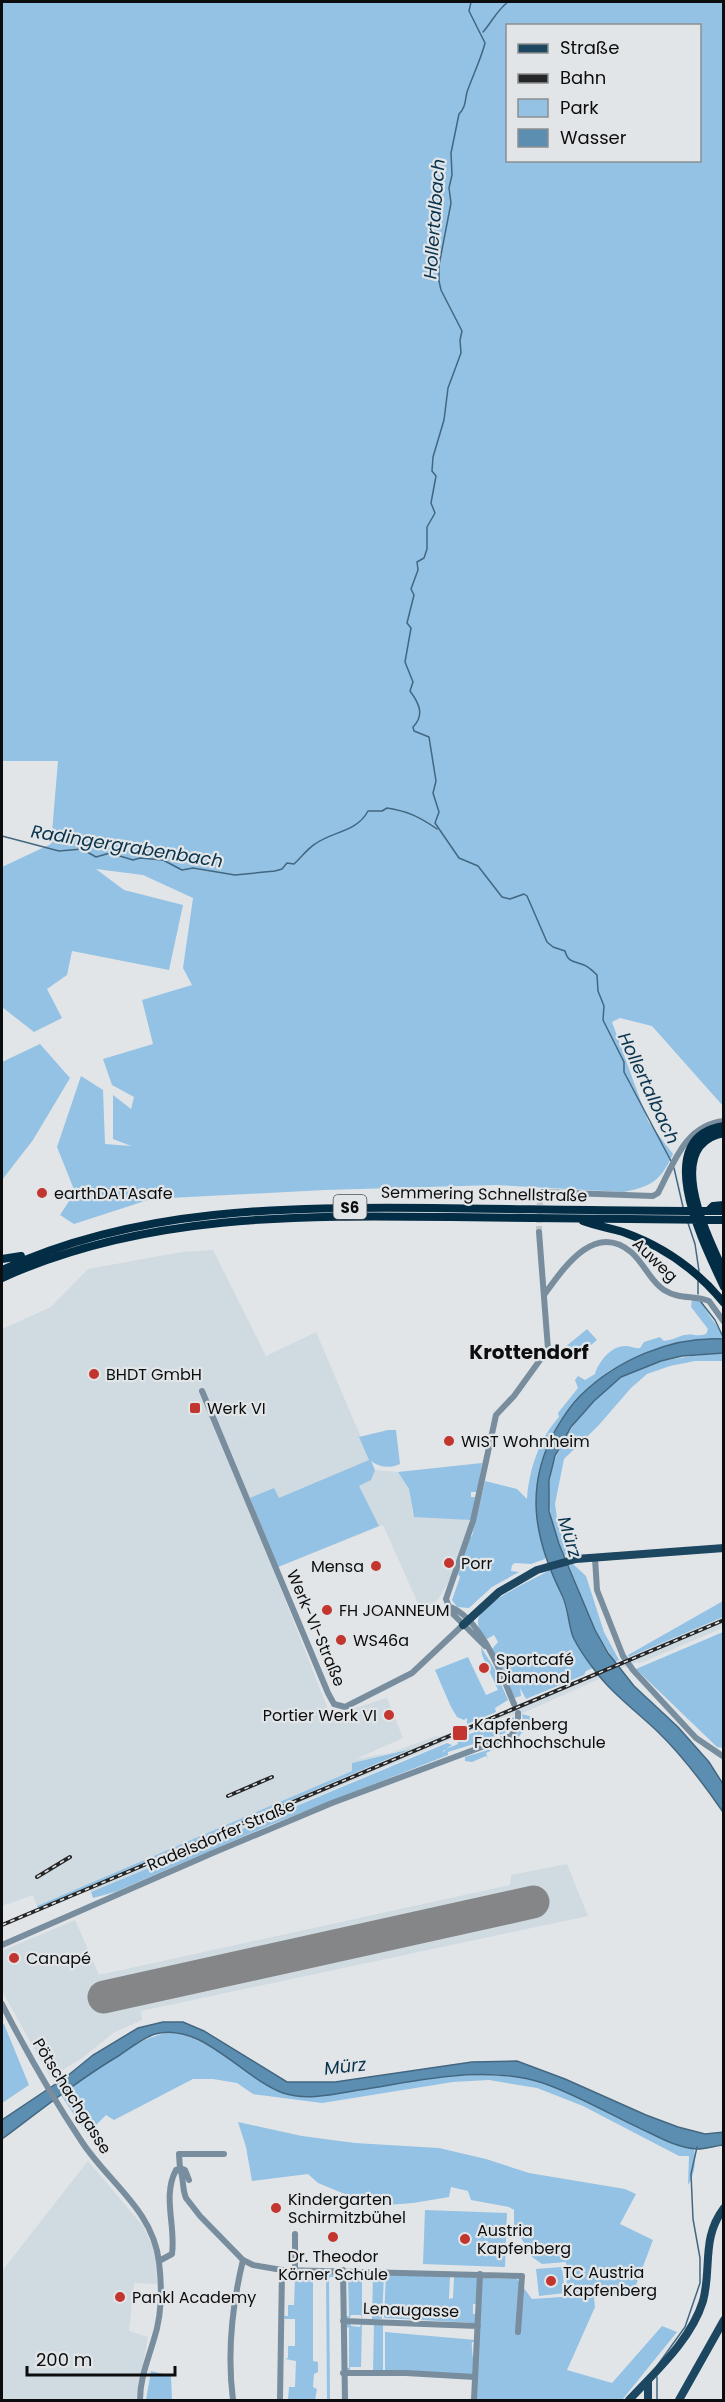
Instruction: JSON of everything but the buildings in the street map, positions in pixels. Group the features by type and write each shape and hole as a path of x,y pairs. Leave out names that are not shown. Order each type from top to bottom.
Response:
{"highway":[{"path":"723,1126 699,1137 685,1159 686,1185 704,1215 723,1287"},
{"path":"723,1133 706,1139 698,1147 692,1158 691,1178 723,1272"},
{"path":"704,1215 713,1206 723,1205"},
{"name":"Semmering Schnellstraße","path":"2,1270 45,1252 135,1226 206,1214 361,1207 671,1215 704,1215 723,1211"},
{"name":"Semmering Schnellstraße","path":"2,1278 71,1252 117,1240 208,1223 324,1216 577,1218 671,1215"},
{"name":"Semmering Schnellstraße","path":"704,1215 723,1220"},
{"path":"577,1218 647,1242 669,1253 704,1281 723,1303"},
{"path":"2,1259 30,1252 45,1252"}],"main road":[{"name":"Werk-VI-Straße","path":"466,1622 499,1592 537,1570 576,1559 723,1548"},
{"path":"630,2400 681,2342 701,2307 707,2279 711,2231 723,2208"},
{"path":"680,2400 723,2320"},
{"path":"648,2381 648,2400"}],"street":[{"path":"540,1199 542,1192 653,1196 658,1193 688,1137 705,1124 723,1121"},
{"path":"514,1704 498,1667 479,1633 447,1606 447,1596 457,1572 476,1510 496,1415 514,1396 548,1349 539,1232"},
{"name":"Auweg","path":"544,1296 573,1259 592,1244 606,1241 631,1252 657,1285 666,1292 682,1298 705,1299 714,1306 723,1322"},
{"name":"Werk-VI-Straße","path":"202,1391 334,1704 345,1707 408,1675 426,1662 466,1622"},
{"path":"595,1558 597,1590 623,1656 633,1670 696,1738 723,1757"},
{"name":"Radelsdorfer Straße","path":"2,1945 236,1843 453,1756 511,1736 518,1726 518,1713"},
{"name":"Pötschachgasse","path":"2,2004 44,2082 90,2154 145,2218 154,2237 159,2261 161,2294 158,2320 143,2373 140,2400"},
{"path":"224,2154 179,2154 183,2191 194,2208 243,2260 253,2265 282,2270 522,2276 518,2332"},
{"path":"159,2261 172,2254 170,2189 172,2177 180,2168"},
{"path":"180,2168 185,2170 189,2180"},
{"path":"295,2234 295,2270"},
{"path":"233,2400 232,2324 243,2260"},
{"path":"280,2400 282,2270"},
{"path":"343,2270 345,2400"},
{"path":"474,2400 480,2274"},
{"name":"Lenaugasse","path":"343,2321 478,2326"},
{"path":"344,2373 406,2373 475,2377"}],"shaded area":[{"path":"213,1250 266,1356 316,1332 375,1470 398,1472 409,1489 413,1515 471,1520 455,1571 437,1601 420,1608 383,1525 273,1569 329,1712 346,1711 387,1698 403,1738 356,1759 390,1753 436,1736 450,1734 723,1617 723,1628 640,1663 637,1662 523,1713 504,1717 91,1892 87,1885 37,1906 33,1895 2,1906 2,1329 51,1307 88,1269 182,1252","holes":["408,1749 129,1868 352,1771 352,1763"]},
{"path":"567,1864 588,1916 141,2011 142,2020 113,2033 81,2059 50,2077 2,1991 2,1951 75,1920 99,1975 510,1885 511,1875"},
{"path":"88,2161 143,2226 156,2253 157,2284 134,2283 129,2331 148,2337 136,2400 2,2400 2,2271"}],"green space":[{"path":"2,2 723,2 723,1106 652,1026 620,1018 612,1022 648,1121 673,1154 660,1176 642,1187 624,1192 496,1185 325,1190 151,1199 74,1224 60,1215 75,1192 57,1147 81,1076 103,1090 105,1144 131,1146 113,1139 113,1095 131,1109 134,1097 112,1085 103,1059 153,1044 142,1000 192,985 183,968 193,898 143,875 96,869 124,890 183,905 169,970 72,951 67,975 47,989 62,1018 34,1032 2,1007 2,867 51,844 58,761 2,761"},
{"path":"40,1044 70,1078 33,1140 2,1180 2,1062"},
{"path":"692,1299 700,1299 723,1339 691,1341 668,1346 629,1360 609,1371 573,1403 548,1444 545,1559 531,1564 515,1563 511,1571 519,1572 492,1587 469,1608 457,1607 452,1600 469,1538 472,1536 485,1481 517,1489 527,1499 536,1455 546,1435 559,1417 558,1413 578,1388 575,1380 578,1376 585,1380 595,1374 606,1355 620,1347 640,1348 644,1342 660,1337 664,1341 687,1335 706,1334 708,1329 691,1307"},
{"path":"587,1329 597,1340 574,1359 564,1348"},
{"path":"723,1353 723,1361 695,1361 647,1374 564,1459 555,1504 558,1525 569,1554 564,1555 551,1515 550,1480 561,1445 585,1411 611,1384 633,1371 671,1359"},
{"path":"396,1430 400,1464 384,1467 371,1461 375,1470 371,1480 359,1486 379,1526 278,1567 250,1498 274,1488 279,1498 369,1460 359,1437"},
{"path":"482,1463 477,1492 471,1492 471,1497 475,1497 471,1520 414,1517 409,1489 398,1472"},
{"path":"573,1564 586,1576 604,1632 619,1660 615,1662 595,1630 569,1565"},
{"path":"550,1570 561,1592 573,1638 593,1668 586,1671 584,1675 526,1699 520,1688 521,1696 514,1698 492,1649 498,1642 494,1635 487,1639 478,1623 486,1608 496,1600"},
{"path":"723,1601 723,1617 629,1657 628,1655"},
{"path":"723,1632 723,1748 717,1747 636,1669"},
{"path":"481,1647 494,1668 508,1700 495,1708 496,1712 467,1724 467,1718 464,1720 457,1717 451,1707 435,1670 468,1657 486,1695 498,1690 482,1655"},
{"path":"522,1714 533,1717 518,1738 486,1753 488,1759 486,1756 472,1762 465,1761 465,1757 512,1739 519,1732"},
{"path":"514,1717 510,1729 502,1735 480,1740 480,1742 448,1752 448,1755 270,1825 115,1892 93,1898 91,1892 447,1743 452,1745 446,1749 458,1744 457,1739"},
{"path":"411,1749 38,1908 37,1906 352,1771 352,1763"},
{"path":"4,2024 29,2085 2,2103 2,2025"},
{"path":"171,2032 201,2042 253,2077 291,2095 323,2096 461,2075 516,2077 542,2083 581,2098 655,2135 694,2148 694,2172 688,2185 689,2156 679,2156 583,2106 537,2088 489,2080 453,2082 322,2103 253,2094 237,2083 213,2079 193,2079 114,2120 106,2115 87,2134 61,2095 128,2048"},
{"path":"238,2122 302,2136 355,2143 439,2148 486,2159 529,2173 625,2189 636,2194 620,2224 653,2240 633,2293 589,2295 594,2297 595,2307 567,2370 612,2383 662,2326 677,2332 622,2400 475,2400 482,2278 517,2279 532,2299 576,2296 567,2295 566,2262 542,2264 532,2257 514,2226 514,2210 471,2200 468,2191 451,2187 449,2197 374,2206 318,2183 308,2174 252,2181 246,2147"},
{"name":"Austria Kapfenberg","path":"425,2210 507,2213 505,2267 423,2264"},
{"name":"TC Austria Kapfenberg","path":"562,2267 565,2293 539,2296 536,2269"},
{"path":"297,2273 297,2277 313,2278 313,2361 318,2362 318,2372 314,2374 313,2387 317,2389 315,2400 288,2400 289,2387 295,2387 296,2361 285,2359 288,2358 288,2346 295,2346 295,2319 285,2319 284,2316 288,2316 288,2305 294,2305 295,2278 288,2277 288,2274"},
{"path":"326,2273 337,2274 337,2277 329,2279 330,2399 327,2399"},
{"path":"350,2273 350,2277 358,2277 358,2273 362,2273 362,2319 361,2315 351,2315 349,2319 345,2317 349,2316 348,2276 345,2275"},
{"path":"373,2274 384,2274 382,2319 372,2319"},
{"path":"386,2274 450,2276 449,2299 453,2298 454,2276 477,2277 477,2304 473,2304 473,2314 477,2314 475,2323 384,2318"},
{"path":"350,2322 351,2326 360,2327 362,2322 361,2367 350,2367 350,2372 345,2368 349,2368 349,2328 345,2326"},
{"path":"374,2323 383,2323 383,2372 373,2372"},
{"path":"385,2332 476,2340 472,2342 474,2374 471,2376 385,2371"},
{"path":"151,2371 171,2376 172,2400 146,2400"}],"water":[{"name":"Mürz","path":"704,1339 723,1339 723,1353 682,1356 661,1361 621,1377 594,1401 571,1427 555,1456 549,1480 549,1511 559,1544 595,1630 608,1653 634,1686 678,1727 709,1762 723,1784 723,1812 675,1750 593,1668 573,1637 567,1609 544,1552 536,1512 536,1491 539,1471 556,1429 570,1408 594,1383 628,1361 665,1346"},
{"path":"163,2022 183,2022 204,2031 287,2082 335,2082 472,2062 517,2061 678,2127 705,2134 724,2132 723,2145 697,2149 678,2145 557,2088 521,2077 475,2074 321,2096 292,2095 268,2086 205,2043 172,2032 155,2034 137,2043 74,2085 2,2139 2,2120 66,2077 93,2055 138,2028"}],"waterway":[{"name":"Hollertalbach","path":"471,2 469,11 485,43 464,106 459,114 451,153 452,175 449,188 451,203 439,265 441,290 462,331 461,353 448,388 444,420 433,457 432,471 436,476 431,503 435,513 427,527 427,549 424,558 417,562 418,570 411,589 414,595 407,623 411,628 405,662 413,682 410,691 416,700 420,714 413,727 414,731 429,737 436,781 433,793 439,812 435,823 459,858 478,866 502,897 510,899 524,894 527,896 547,942 565,951 570,960 586,966 597,975 598,991 604,1006 603,1020 624,1062 624,1072 671,1161"},
{"path":"483,32 508,2"},
{"name":"Radingergrabenbach","path":"2,836 59,851 82,849 96,857 110,853 133,860 140,858 163,860 182,870 193,868 235,875 275,871 282,869 287,863 294,864 312,846 358,823 368,811 382,811 387,808 401,811 437,829"},
{"name":"Hollertalbach","path":"674,1168 683,1207"},
{"name":"Hollertalbach","path":"688,1223 695,1244 699,1271"},
{"name":"Hollertalbach","path":"698,1281 698,1294"},
{"name":"Hollertalbach","path":"701,1302 715,1320 724,1339"},
{"path":"657,2366 685,2327 700,2283 700,2258 693,2219 691,2174 697,2147"},
{"path":"657,2377 657,2400"}],"runway":[{"path":"104,1997 533,1902"}],"tunnel":[{"path":"539,1232 540,1199"}],"railway":[{"path":"2,1925 724,1620"},
{"path":"228,1796 272,1777"},
{"path":"37,1877 70,1857"}],"place":[{"name":"earthDATAsafe","path":"42,1193"},
{"name":"BHDT GmbH","path":"94,1374"},
{"name":"Werk VI","path":"195,1408"},
{"name":"WIST Wohnheim","path":"449,1441"},
{"name":"Porr","path":"449,1563"},
{"name":"Mensa","path":"376,1566"},
{"name":"FH JOANNEUM","path":"327,1610"},
{"name":"WS46a","path":"341,1640"},
{"name":"Sportcafé Diamond","path":"484,1668"},
{"name":"Portier Werk VI","path":"389,1715"},
{"name":"Kapfenberg Fachhochschule","path":"460,1733"},
{"name":"Canapé","path":"14,1958"},
{"name":"Kindergarten Schirmitzbühel","path":"276,2208"},
{"name":"Dr. Theodor Körner Schule","path":"333,2237"},
{"name":"Austria Kapfenberg","path":"465,2239"},
{"name":"TC Austria Kapfenberg","path":"551,2281"},
{"name":"Pankl Academy","path":"120,2297"}],"district":[{"name":"Krottendorf","path":"529,1352"}]}
